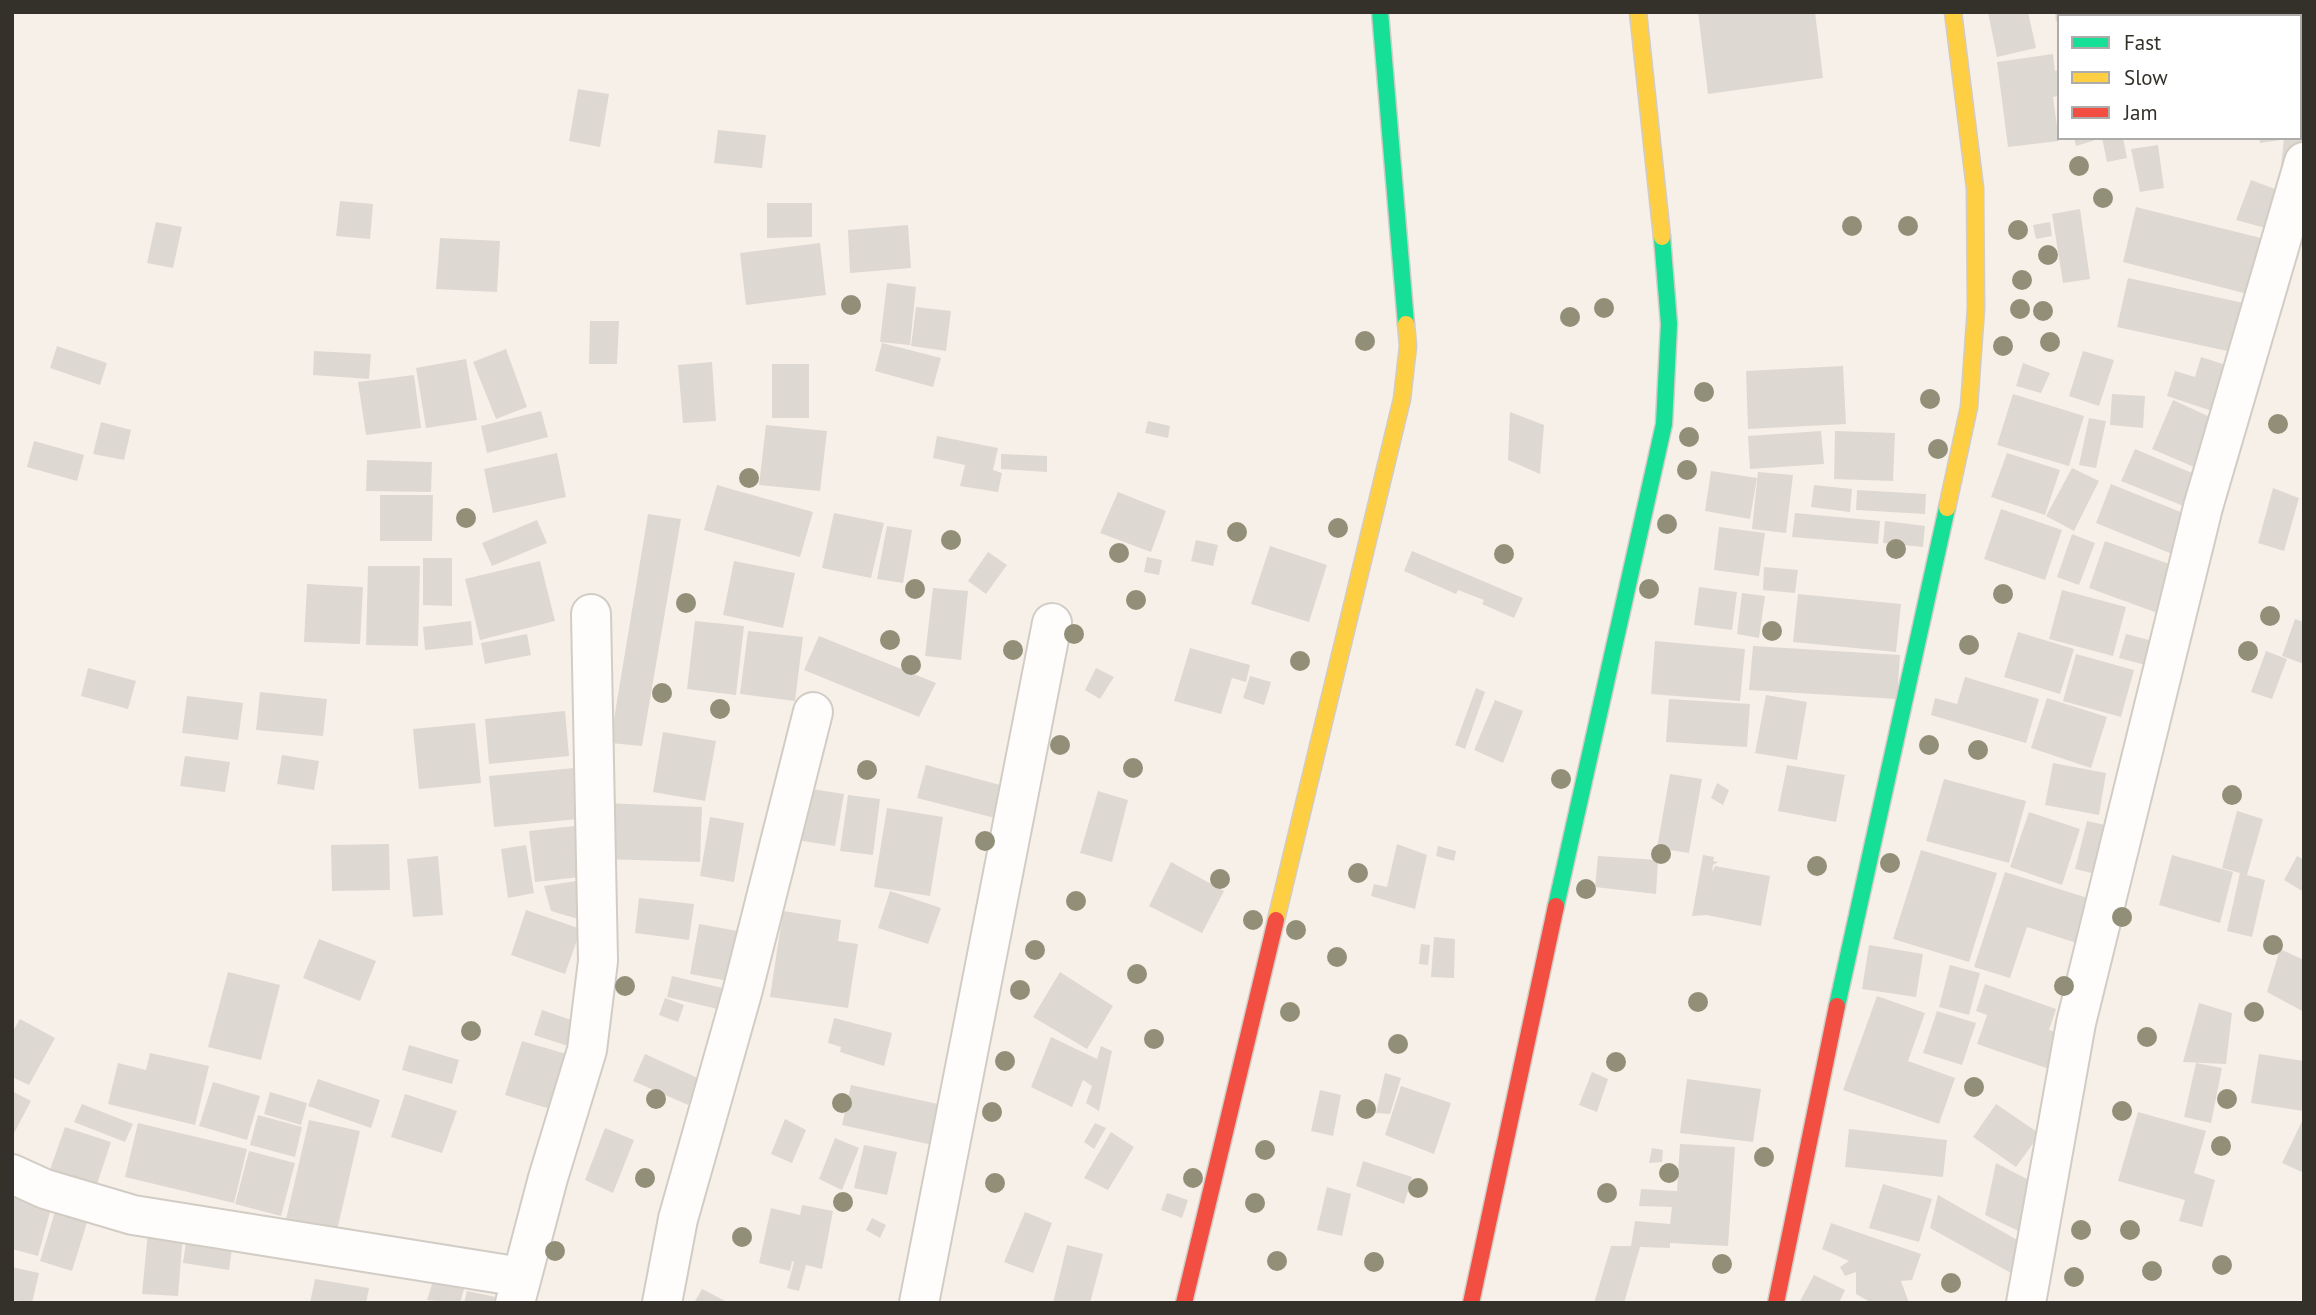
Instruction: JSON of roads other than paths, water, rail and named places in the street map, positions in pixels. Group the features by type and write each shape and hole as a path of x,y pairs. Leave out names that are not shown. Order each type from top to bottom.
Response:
{"street":[{"path":"1184,1303 1402,399 1408,346 1380,12"},
{"path":"1471,1303 1664,424 1669,324 1658,188 1638,12"},
{"path":"1776,1303 1849,948 1969,407 1976,308 1975,188 1953,12"},
{"path":"2026,1303 2076,1023 2203,507 2301,185"},
{"path":"12,1174 45,1189 133,1214 518,1290 587,1050 598,961 592,614"},
{"path":"919,1303 1052,623"},
{"path":"662,1303 678,1219 742,993 813,712"}]}
